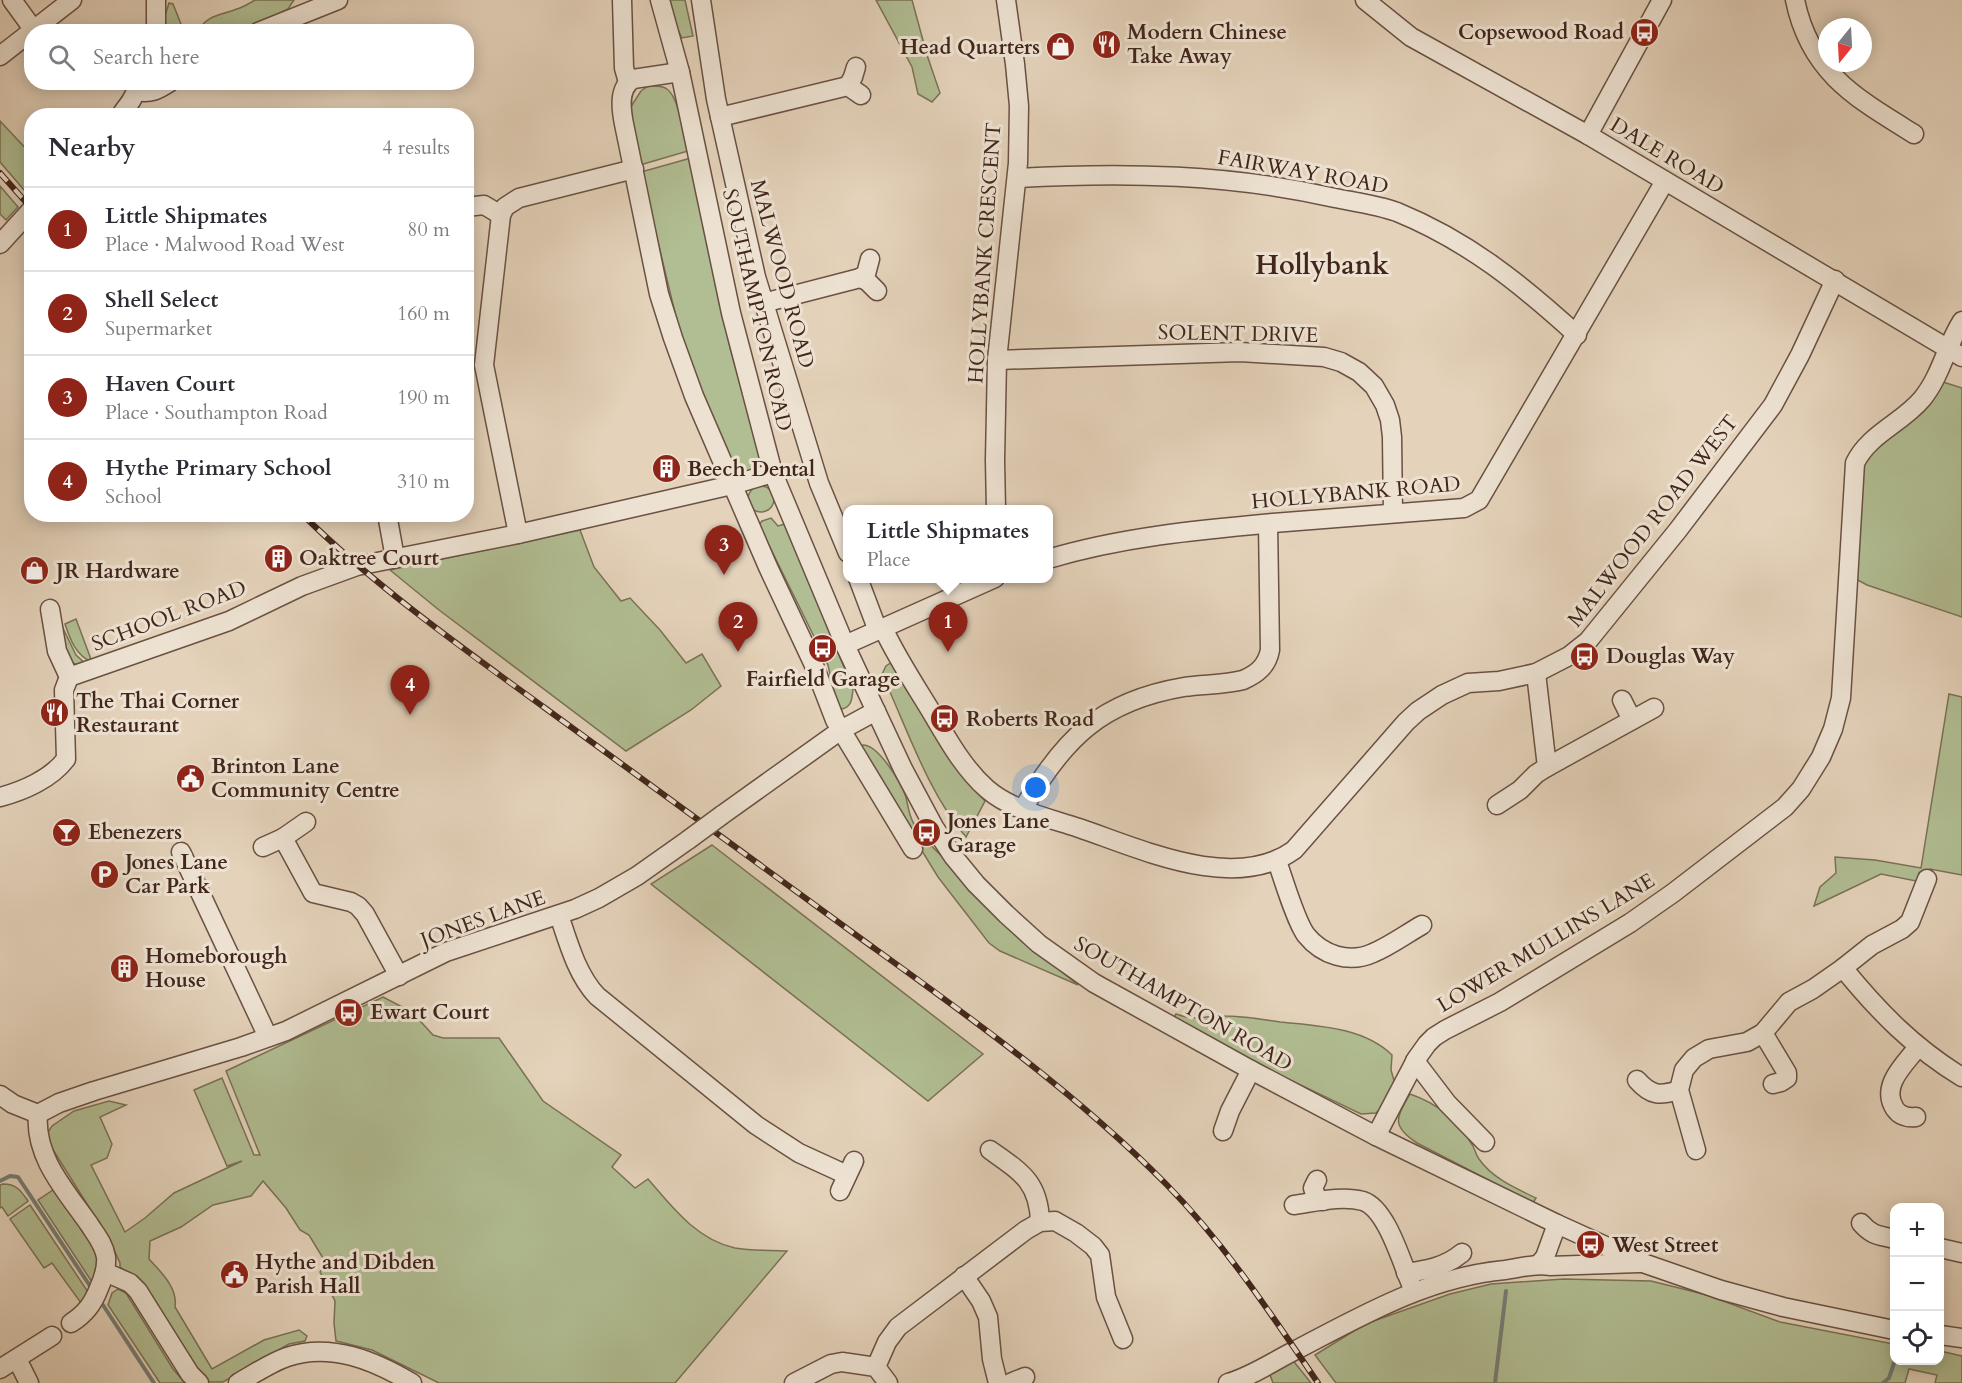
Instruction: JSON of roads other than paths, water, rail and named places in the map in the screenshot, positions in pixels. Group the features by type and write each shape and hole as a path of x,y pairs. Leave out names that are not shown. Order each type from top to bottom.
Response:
{"street":[{"path":"12,0 29,24"},
{"path":"40,24 72,0"},
{"path":"156,0 156,24"},
{"path":"278,24 338,0"},
{"path":"622,0 624,68 628,82"},
{"name":"SOUTHAMPTON ROAD","path":"660,0 699,151 731,313 773,473 845,645 934,827 953,856 1006,914 1048,951 1094,983 1376,1136 1557,1224 1643,1263 1721,1290 1783,1307 1890,1329"},
{"name":"MALWOOD ROAD","path":"701,0 720,117 744,229 763,303 819,483 843,541"},
{"name":"DALE ROAD","path":"1365,0 1411,38 1588,135 1955,353"},
{"path":"1588,135 1662,0"},
{"path":"1795,0 1804,35 1835,78 1861,101 1914,134"},
{"name":"HOLLYBANK CRESCENT","path":"996,505 994,460 997,360 1018,178 1018,106 1009,1"},
{"path":"0,56 24,36"},
{"path":"720,117 854,91 853,77 856,68"},
{"path":"680,72 633,79 628,82 621,102 660,294 673,338 694,396 813,663 835,720 913,849"},
{"path":"125,108 137,90"},
{"path":"142,90 146,93 157,90"},
{"path":"518,534 475,367 501,215 505,207 519,198 634,169"},
{"name":"FAIRWAY ROAD","path":"1018,178 1075,175 1192,177 1309,192 1396,212 1465,246 1528,291 1577,335"},
{"name":"HOLLYBANK ROAD","path":"1053,558 1100,545 1194,530 1464,508 1479,500 1665,181"},
{"path":"474,206 484,205 501,215"},
{"path":"0,244 24,218"},
{"path":"763,303 860,278 866,274 870,259"},
{"path":"860,278 877,291"},
{"name":"MALWOOD ROAD WEST","path":"881,629 958,756 991,793 1023,809 1146,852 1192,864 1244,867 1277,861 1305,840 1406,722 1419,711 1442,695 1467,683 1518,678 1536,673 1569,656 1588,641 1716,480 1781,392 1835,280"},
{"name":"LOWER MULLINS LANE","path":"1376,1136 1426,1044 1445,1030 1500,1002 1593,947 1665,899 1770,820 1801,789 1821,757 1833,729 1841,698 1855,463 1866,446 1920,401 1955,353 1962,321"},
{"name":"SOLENT DRIVE","path":"997,360 1240,352 1324,357 1341,362 1359,372 1374,386 1385,405 1392,437 1393,513"},
{"name":"SCHOOL ROAD","path":"69,677 229,621 294,589 334,573 395,558 518,534 732,485 773,473"},
{"path":"388,522 395,558"},
{"path":"1023,809 1048,767 1082,730 1100,716 1121,705 1159,692 1243,680 1263,668 1269,659 1270,650 1268,524"},
{"path":"860,583 881,629"},
{"path":"845,645 986,583"},
{"path":"0,797 36,783 60,767 66,759 64,690 69,677 57,651 50,609"},
{"path":"1536,673 1547,767"},
{"path":"1622,700 1632,720"},
{"path":"1510,803 1536,774 1654,708"},
{"name":"JONES LANE","path":"38,1114 59,1103 94,1091 268,1037 309,1021 446,952 559,915 608,893 637,876 841,730 876,711"},
{"path":"263,847 283,838 306,822"},
{"path":"283,838 314,893 358,906 365,914 399,976"},
{"path":"181,852 268,1037"},
{"path":"1277,861 1305,934 1330,954 1345,958 1373,953 1422,925"},
{"path":"1700,1141 1679,1090 1684,1070 1694,1058 1709,1049 1747,1042 1763,1033 1789,1002 1814,989 1872,945 1902,929 1910,922 1927,879"},
{"path":"559,915 581,971 597,996 756,1125 783,1144 847,1176"},
{"path":"1843,968 1886,1018 1918,1047 1962,1077"},
{"path":"1763,1033 1787,1072 1786,1078 1773,1084"},
{"path":"1916,1117 1908,1118 1897,1112 1890,1101 1889,1092 1896,1076 1918,1047"},
{"path":"1415,1061 1447,1103 1485,1142"},
{"path":"1223,1131 1230,1111 1251,1070"},
{"path":"1637,1080 1653,1093 1667,1094 1679,1090"},
{"path":"0,1095 13,1104 38,1114 37,1130 44,1155 60,1183 102,1243 106,1258 105,1272 94,1302 88,1310 71,1323"},
{"path":"990,1150 1022,1175 1038,1195 1040,1222"},
{"path":"1317,1180 1313,1188 1316,1196 1323,1201"},
{"path":"1294,1205 1352,1199 1365,1202 1375,1208 1383,1217 1414,1291"},
{"path":"876,1367 887,1342 898,1327 1026,1230 1040,1222 1059,1222 1094,1246 1100,1255 1106,1297 1123,1339"},
{"path":"1861,1223 1868,1232 1890,1238"},
{"path":"1539,1264 1545,1257 1557,1224"},
{"path":"1944,1249 1962,1253"},
{"path":"1406,1273 1432,1269 1451,1262 1462,1253"},
{"path":"1228,1383 1270,1364 1394,1299 1476,1272 1525,1268 1539,1264 1550,1266 1643,1263"},
{"path":"105,1272 130,1283 138,1292 190,1374 199,1383"},
{"path":"964,1276 981,1301 988,1317 992,1359 998,1383"},
{"path":"0,1369 52,1336"},
{"path":"1944,1336 1962,1338"},
{"path":"240,1382 288,1356 310,1352 339,1352 367,1360 412,1383"},
{"path":"16,1359 29,1383"},
{"path":"794,1383 831,1364 842,1362 876,1367 888,1383"}],"waterway":[{"path":"0,1181 10,1176 18,1177 90,1286"},
{"path":"1495,1383 1506,1291"},
{"path":"103,1305 154,1383"},
{"path":"1883,1383 1889,1378 1893,1365"}],"railway":[{"path":"0,173 24,200"},
{"path":"310,522 359,567 420,616 984,1028 1096,1118 1188,1207 1247,1280 1318,1383"}],"place":[{"name":"Copsewood Road","path":"1645,32"},
{"name":"Modern Chinese Take Away","path":"1106,44"},
{"name":"Head Quarters","path":"1061,47"},
{"name":"Beech Dental","path":"666,469"},
{"name":"Oaktree Court","path":"278,558"},
{"name":"JR Hardware","path":"35,571"},
{"name":"Haven Court","path":"724,575"},
{"name":"Fairfield Garage","path":"823,648"},
{"name":"Shell Select","path":"738,652"},
{"name":"Little Shipmates","path":"948,652"},
{"name":"Douglas Way","path":"1585,656"},
{"name":"The Thai Corner Restaurant","path":"55,713"},
{"name":"Hythe Primary School","path":"410,715"},
{"name":"Roberts Road","path":"945,719"},
{"name":"Brinton Lane Community Centre","path":"190,778"},
{"name":"Ebenezers","path":"67,832"},
{"name":"Jones Lane Garage","path":"926,833"},
{"name":"Jones Lane Car Park","path":"104,874"},
{"name":"Homeborough House","path":"124,968"},
{"name":"Ewart Court","path":"349,1012"},
{"name":"West Street","path":"1591,1245"},
{"name":"Hythe and Dibden Parish Hall","path":"234,1274"}],"district":[{"name":"Hollybank","path":"1322,265"}]}
